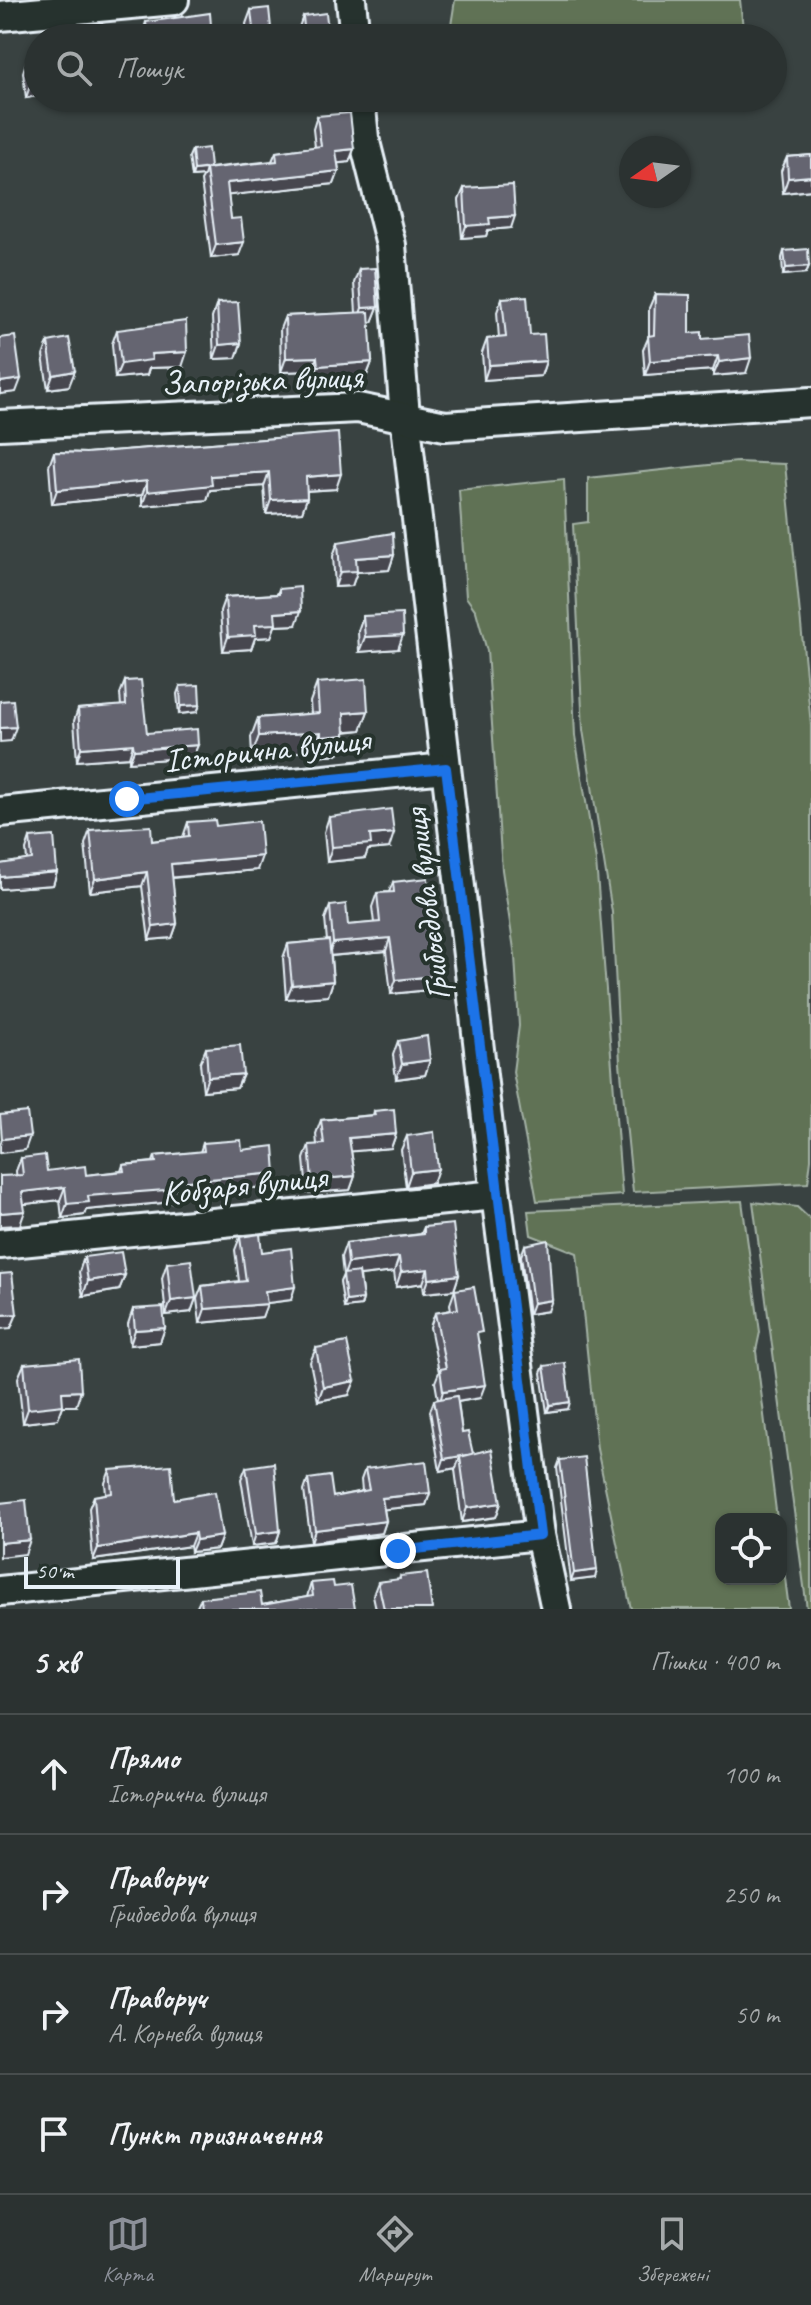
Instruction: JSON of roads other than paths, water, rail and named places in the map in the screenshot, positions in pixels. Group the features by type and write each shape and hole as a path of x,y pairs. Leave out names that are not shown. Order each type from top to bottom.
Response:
{"street":[{"path":"0,16 174,0"},
{"path":"351,0 354,24"},
{"name":"Грибоєдова вулиця","path":"361,112 364,138 391,245 405,416 496,1195 540,1535 556,1609"},
{"name":"Запорізька вулиця","path":"0,425 358,408 405,416 423,424 445,426 811,402"},
{"name":"Історична вулиця","path":"0,812 446,768"},
{"name":"Кобзаря вулиця","path":"0,1244 496,1195"},
{"path":"0,1591 540,1535"}]}
